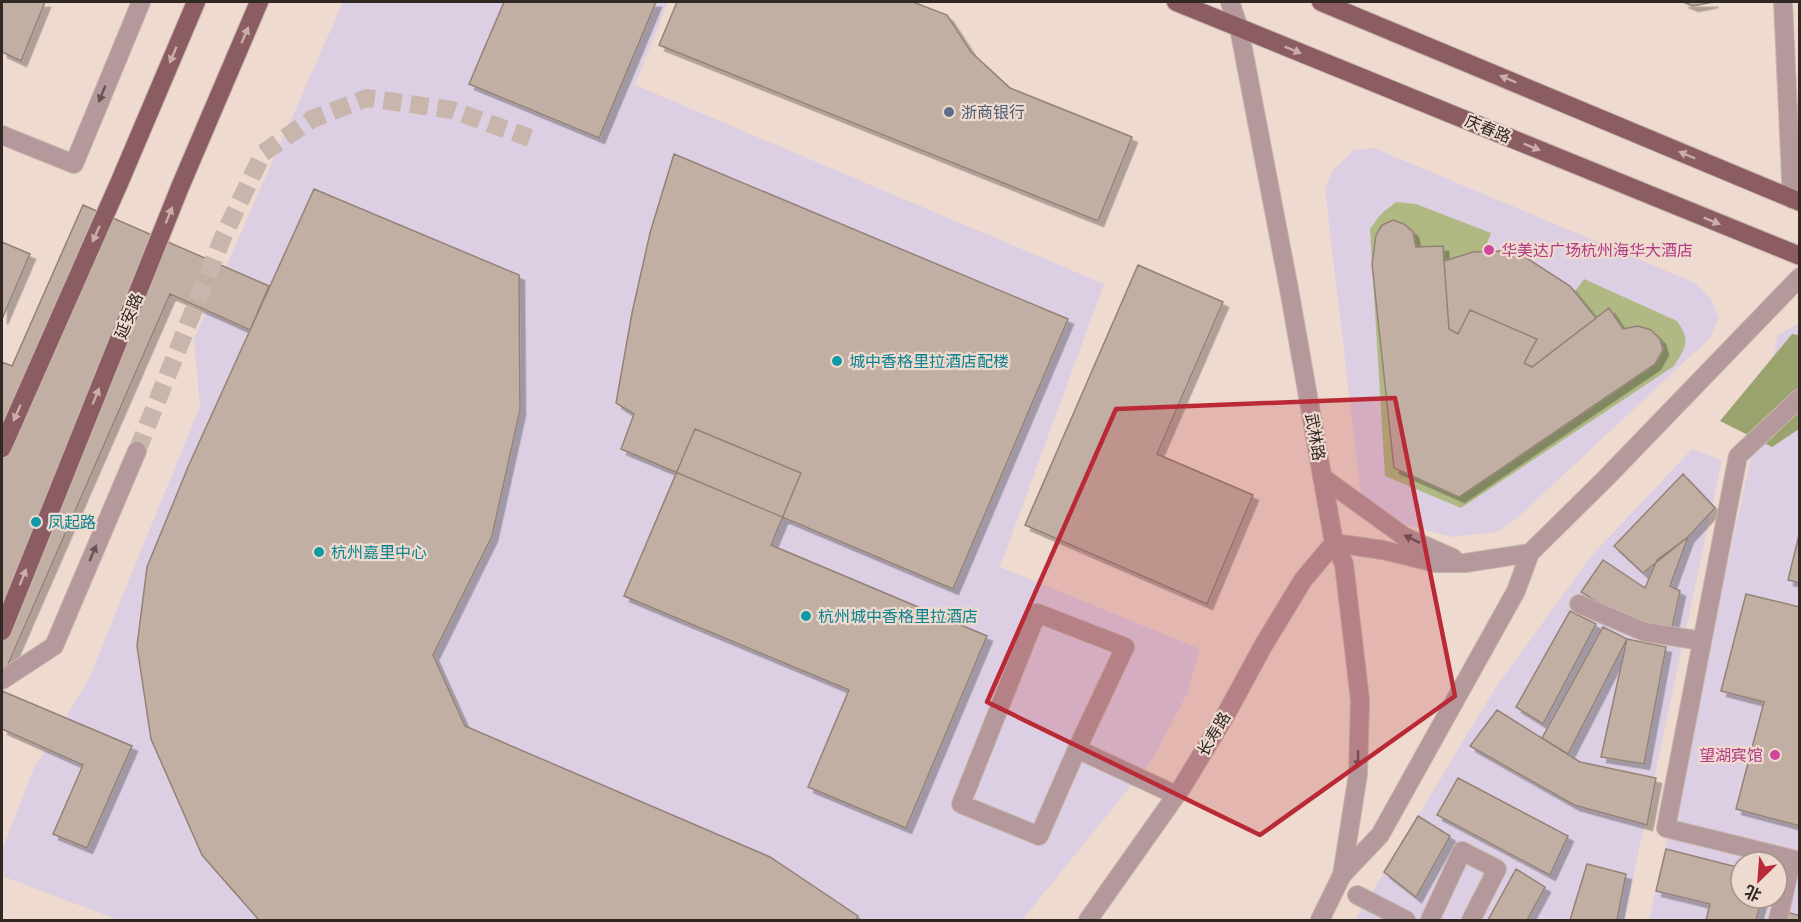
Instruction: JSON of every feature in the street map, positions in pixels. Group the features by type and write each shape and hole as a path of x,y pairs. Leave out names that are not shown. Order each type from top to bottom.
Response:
{"main road":[{"path":"2,448 196,2"},
{"name":"延安路","path":"2,631 180,187 259,2"},
{"name":"庆春路","path":"1176,2 1800,256"},
{"path":"1321,2 1796,200"}],"street":[{"path":"2,135 74,164 141,2"},
{"name":"武林路","path":"1230,2 1239,28 1334,543 1344,564 1360,700 1358,774 1342,875 1320,921"},
{"path":"1783,2 1794,119 1796,200"},
{"name":"武林路","path":"1342,875 1380,835 1516,591 1530,553 1606,478 1800,277"},
{"path":"1778,921 1796,860 1666,828 1738,456 1800,398"},
{"path":"2,680 54,646 137,452"},
{"path":"1322,477 1405,537 1465,563"},
{"path":"1334,543 1383,550 1436,563 1465,563 1530,553"},
{"name":"长寿路","path":"1088,921 1176,795 1224,718 1263,646 1304,580 1334,543"},
{"path":"1580,604 1645,632 1702,641"},
{"path":"1037,613 1125,647 1077,749 1039,836 961,804 1037,613"},
{"path":"1077,749 1176,795"},
{"path":"1430,921 1462,850 1497,869 1471,921"},
{"path":"1357,895 1406,921"}],"highlighted area":[{"path":"1395,398 1455,696 1260,835 987,702 1116,409"}],"shaded area":[{"name":"杭州嘉里中心","path":"343,2 668,2 635,85 1104,284 1000,567 1200,649 1187,694 1152,760 1022,920 118,920 2,876 2,850 33,770 88,681 200,406 194,339"},
{"path":"1374,148 1695,283 1711,299 1719,318 1710,338 1516,519 1497,532 1452,537 1363,513 1325,189 1333,170 1354,150"},
{"path":"1799,323 1799,920 1649,920 1778,335"},
{"path":"1692,449 1722,460 1624,920 1355,920 1496,687 1592,555"}],"green space":[{"path":"1396,202 1416,204 1491,233 1478,267 1565,305 1584,279 1677,321 1685,339 1682,354 1674,366 1461,508 1385,476 1370,229 1381,214"},
{"path":"1792,334 1799,335 1799,429 1772,447 1720,421"}],"building":[{"path":"2,2 45,2 21,61 2,52"},
{"path":"504,2 656,2 599,138 469,84"},
{"name":"浙商银行","path":"677,2 913,2 947,15 971,52 1010,88 1132,137 1098,221 659,45"},
{"path":"1683,2 1713,2 1693,6"},
{"name":"城中香格里拉酒店配楼","path":"674,154 1068,319 953,589 621,449 634,414 616,403 632,313 650,233"},
{"name":"杭州嘉里中心","path":"314,189 519,275 520,410 492,536 433,655 465,726 770,857 858,916 856,920 259,920 202,855 151,739 137,646 147,567 188,467"},
{"name":"凤起路","path":"83,205 269,286 250,330 170,294 2,678 2,362 12,366"},
{"path":"1393,220 1404,224 1413,232 1416,247 1443,246 1449,329 1458,334 1470,310 1537,339 1524,363 1532,367 1609,308 1623,329 1638,326 1651,330 1660,339 1663,350 1655,364 1459,497 1394,468 1372,264 1376,235 1382,225"},
{"path":"2,242 30,254 2,319"},
{"path":"1502,251 1525,257 1570,286 1596,318 1532,367 1524,363 1537,339 1470,310 1458,334 1449,329 1444,261 1473,252"},
{"path":"1138,265 1223,302 1157,454 1253,495 1207,604 1025,525"},
{"name":"杭州城中香格里拉酒店","path":"695,429 801,473 771,545 987,636 906,828 808,787 849,690 624,596"},
{"path":"1683,474 1715,508 1688,537 1643,573 1614,546"},
{"path":"1800,531 1800,583 1788,580"},
{"path":"1688,537 1670,586 1680,591 1671,633 1616,613 1581,592 1603,560 1645,588 1657,560"},
{"name":"望湖宾馆","path":"1746,594 1800,607 1800,826 1736,809 1764,702 1721,691"},
{"path":"1570,611 1596,624 1543,724 1516,707"},
{"path":"1603,627 1627,639 1568,754 1542,738"},
{"path":"1627,639 1666,647 1644,764 1601,757"},
{"path":"2,691 132,746 87,848 53,834 83,765 2,729"},
{"path":"1497,710 1580,762 1656,778 1647,825 1574,805 1470,746"},
{"path":"1458,778 1568,836 1550,875 1437,815"},
{"path":"1418,816 1450,836 1416,897 1384,872"},
{"path":"1666,849 1729,865 1729,910 1759,910 1756,920 1706,920 1710,904 1656,891"},
{"path":"1587,864 1626,874 1617,920 1570,920"},
{"path":"1516,869 1545,887 1527,920 1488,920"},
{"path":"1787,912 1800,916 1800,920 1785,920"}],"tunnel":[{"path":"137,451 223,237 263,153 312,119 367,98 452,110 530,138"}],"place":[{"name":"浙商银行","path":"949,112"},
{"name":"华美达广场杭州海华大酒店","path":"1489,250"},
{"name":"城中香格里拉酒店配楼","path":"837,361"},
{"name":"凤起路","path":"36,522"},
{"name":"杭州嘉里中心","path":"319,552"},
{"name":"杭州城中香格里拉酒店","path":"806,616"},
{"name":"望湖宾馆","path":"1775,755"}]}
